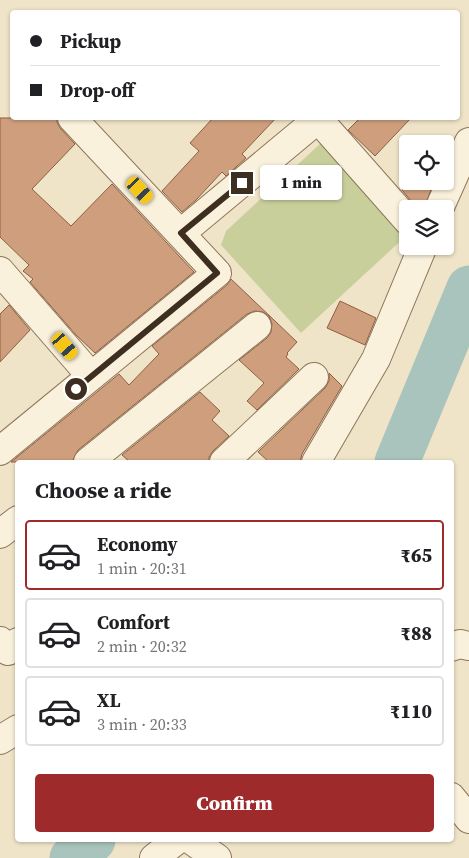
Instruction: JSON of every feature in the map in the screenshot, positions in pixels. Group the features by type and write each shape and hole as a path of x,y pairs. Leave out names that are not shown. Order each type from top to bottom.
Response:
{"street":[{"path":"0,451 217,273 74,120"},
{"path":"181,233 315,120"},
{"path":"319,120 399,211"},
{"path":"443,200 469,142"},
{"path":"317,460 376,359 419,255"},
{"path":"0,271 91,376"},
{"path":"90,460 257,326"},
{"path":"226,460 314,377"},
{"path":"0,534 15,522"},
{"path":"0,641 8,650 15,644"},
{"path":"0,740 15,732"},
{"path":"454,801 469,819"},
{"path":"154,858 174,842"},
{"path":"194,842 217,858"}],"green space":[{"path":"322,142 399,226 399,242 301,333 221,245 226,231"}],"building":[{"path":"0,118 10,118 10,120 57,120 60,128 75,144 32,189 71,226 112,184 194,272 95,353 76,335 30,282 33,279 23,271 29,265 0,237"},
{"path":"211,120 274,120 242,154 246,158 226,176 222,172 182,212 162,191 199,151 190,143"},
{"path":"358,120 409,120 375,156 348,130"},
{"path":"402,190 431,190 427,200 410,200"},
{"path":"231,279 297,342 287,353 286,357 299,369 257,410 247,401 264,383 239,360 267,338 271,332 272,324 269,316 263,312 255,311 247,314 78,450 73,460 15,460 15,462 11,462 119,374 129,385 159,354 152,346 227,285"},
{"path":"340,301 376,318 365,345 327,328"},
{"path":"9,305 30,330 0,362 0,314"},
{"path":"329,373 342,386 302,454 300,460 267,460 258,452 325,388 329,381"},
{"path":"200,392 220,411 212,420 229,436 213,451 209,460 128,460 122,455"}],"waterway":[{"path":"398,460 469,288"},
{"path":"72,858 91,842"}],"route":[{"path":"76,389 217,273 181,233 242,183"}]}
